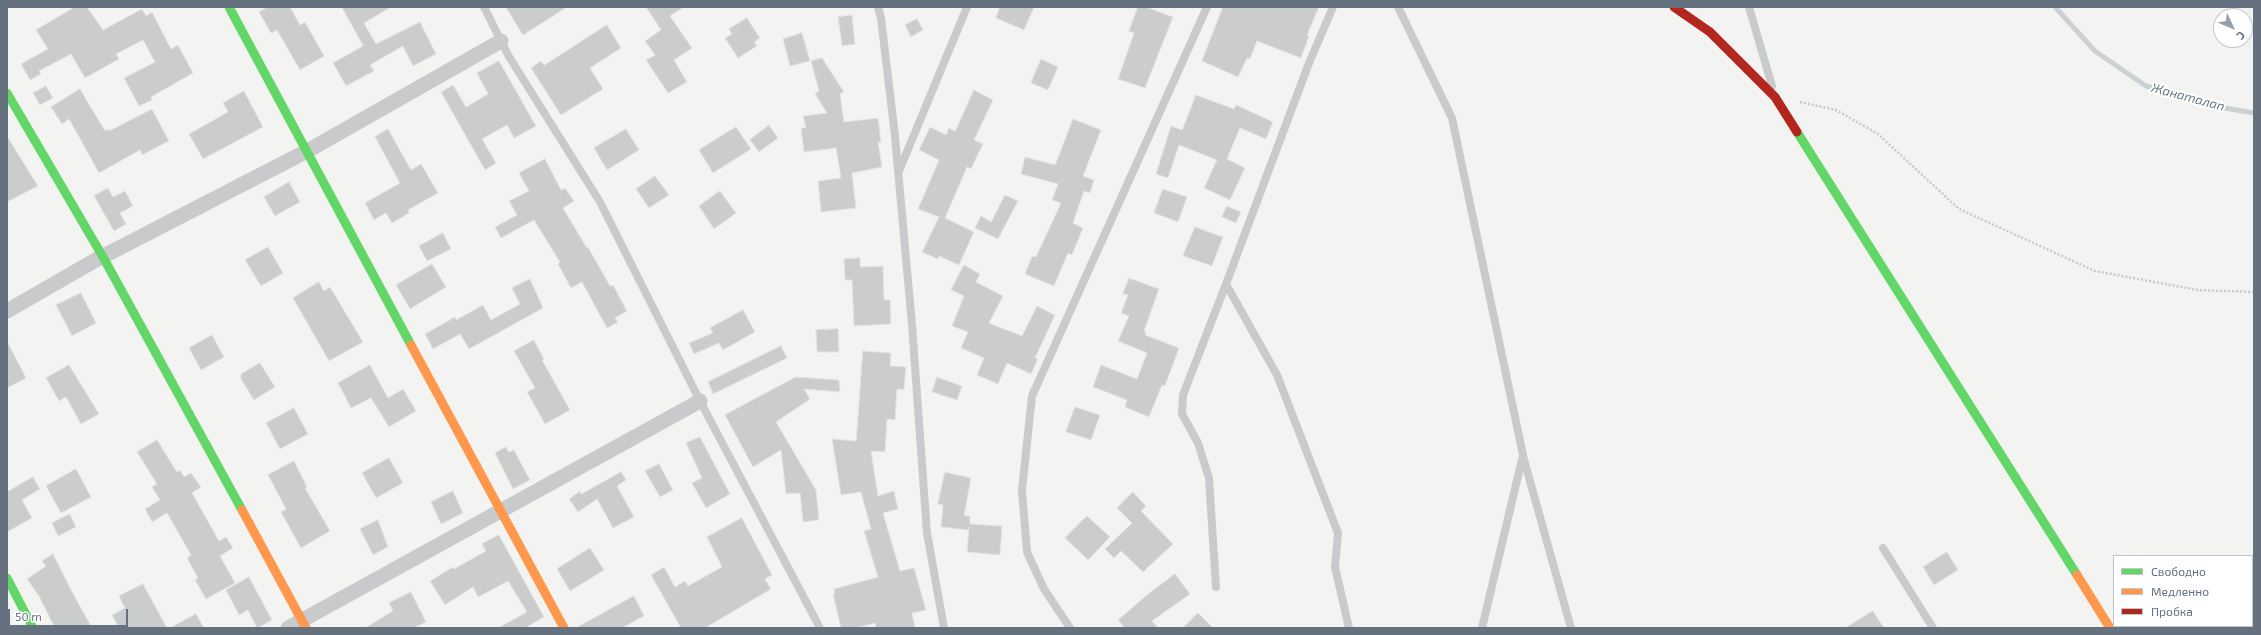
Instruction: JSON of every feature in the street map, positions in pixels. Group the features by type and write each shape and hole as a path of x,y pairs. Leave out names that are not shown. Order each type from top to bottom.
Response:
{"street":[{"path":"229,7 309,150 500,512 564,628"},
{"path":"1674,7 1710,32 1775,96 2110,628"},
{"path":"7,311 103,257 309,150 501,41"},
{"path":"7,93 103,257 304,624"},
{"path":"288,628 304,624 500,512 700,402"},
{"path":"7,578 33,628"}],"lane":[{"path":"484,7 501,41 600,202 700,402 820,628"},
{"path":"878,7 881,18 898,173 912,325 927,533 944,628"},
{"path":"898,173 967,7"},
{"path":"1070,628 1044,589 1027,552 1022,490 1032,396 1207,7"},
{"path":"1216,587 1209,478 1198,443 1182,414 1184,395 1309,63 1333,7"},
{"path":"1398,7 1452,118 1523,455 1571,628"},
{"path":"1749,7 1775,96"},
{"path":"1226,284 1277,375 1338,533 1335,567 1349,628"},
{"path":"1482,628 1523,455"},
{"path":"1883,548 1933,628"}],"path":[{"path":"1775,96 1836,110 1878,134 1959,209 2095,271 2198,290 2254,292"}],"building":[{"path":"75,7 87,7 103,30 142,9 146,16 152,12 171,49 178,45 193,73 151,97 152,100 139,106 124,78 155,62 143,40 116,54 119,59 85,78 71,54 39,71 41,74 30,80 21,64 48,49 36,30"},
{"path":"268,7 290,7 300,25 305,22 324,56 300,70 277,30 271,33 259,12"},
{"path":"342,7 391,7 364,23 376,44 420,22 436,54 413,66 403,46 370,65 374,71 346,86 333,63 363,46"},
{"path":"506,7 567,7 523,35"},
{"path":"646,7 684,7 670,16 692,48 674,60 687,82 668,93 646,60 655,55 645,41 661,30"},
{"path":"1000,7 1034,7 1024,30 996,18"},
{"path":"1138,7 1146,7 1173,17 1145,88 1118,79 1134,33 1129,31"},
{"path":"1223,7 1319,7 1307,35 1309,36 1301,58 1257,41 1250,59 1247,58 1238,77 1202,61"},
{"path":"852,15 855,44 842,46 838,17"},
{"path":"747,18 760,38 754,42 757,46 738,58 725,38 732,34 729,29"},
{"path":"917,19 923,30 911,37 905,25"},
{"path":"607,25 621,48 590,68 603,89 561,115 531,68 541,61 544,65"},
{"path":"802,33 810,61 790,66 783,39"},
{"path":"822,58 844,92 840,94 844,122 878,118 881,142 878,142 882,167 852,173 856,208 821,212 818,181 841,178 836,148 804,152 801,129 806,127 803,116 827,113 815,94 819,91 811,61"},
{"path":"1041,59 1058,67 1048,90 1031,83"},
{"path":"499,61 536,126 514,138 507,125 482,139 496,163 485,170 441,92 453,85 466,107 488,94 477,73"},
{"path":"46,86 53,98 40,105 33,93"},
{"path":"80,89 105,131 108,129 109,131 152,109 169,141 142,155 140,150 99,173 69,119 62,124 51,107"},
{"path":"974,90 993,100 974,140 983,144 971,169 967,167 945,218 974,232 959,265 939,256 938,259 922,252 939,217 918,209 939,160 919,150 930,127 946,135 949,128 955,131"},
{"path":"244,91 263,127 203,159 189,134 228,112 223,103"},
{"path":"1196,95 1234,109 1236,105 1273,122 1266,139 1240,128 1227,159 1245,168 1230,200 1204,188 1217,160 1179,145 1168,178 1156,174 1171,126 1182,130"},
{"path":"1073,119 1101,130 1083,176 1094,180 1090,193 1084,191 1073,223 1083,228 1072,255 1068,253 1054,286 1025,274 1032,256 1036,257 1061,203 1052,200 1058,184 1021,174 1025,157 1055,165"},
{"path":"769,125 778,138 759,152 750,140"},
{"path":"736,127 751,149 713,173 699,150"},
{"path":"388,129 411,170 421,164 438,193 408,210 409,213 392,223 386,213 374,220 365,203 400,183 375,137"},
{"path":"626,129 639,150 607,170 594,148"},
{"path":"7,136 38,186 7,202"},
{"path":"545,159 561,190 565,188 574,201 563,208 587,248 588,247 610,286 613,285 627,311 615,318 618,322 607,328 582,282 571,288 558,264 560,262 534,220 501,238 495,227 517,215 509,201 529,191 519,173"},
{"path":"655,176 669,195 649,208 636,189"},
{"path":"289,182 300,202 275,216 264,197"},
{"path":"108,188 113,197 125,191 133,206 120,213 126,224 114,231 94,196"},
{"path":"1163,189 1187,197 1178,222 1154,213"},
{"path":"720,191 736,213 714,229 699,206"},
{"path":"1005,195 1018,201 998,239 975,228 981,216 991,222"},
{"path":"1227,206 1241,212 1236,223 1222,217"},
{"path":"1195,227 1223,237 1212,266 1183,256"},
{"path":"443,233 451,249 427,261 419,246"},
{"path":"268,247 283,273 261,286 245,260"},
{"path":"860,258 860,267 883,266 884,300 890,300 891,324 854,326 852,280 845,280 844,259"},
{"path":"432,264 446,287 410,309 396,285"},
{"path":"964,265 980,274 976,282 1003,296 989,323 1022,336 1037,306 1055,315 1035,358 1038,359 1031,374 1007,363 998,384 977,375 984,358 961,348 968,332 952,326 964,296 951,290"},
{"path":"1129,278 1159,289 1144,331 1146,332 1145,335 1179,348 1165,386 1162,385 1149,417 1125,407 1127,400 1093,387 1101,365 1137,379 1147,353 1118,341 1129,316 1121,313 1128,295 1123,294"},
{"path":"530,279 543,308 469,349 460,334 433,349 425,334 455,317 456,320 483,305 491,320 520,304 512,288"},
{"path":"319,282 324,291 330,287 363,342 329,361 293,298"},
{"path":"81,293 96,323 72,336 56,305"},
{"path":"743,310 755,332 723,350 719,343 694,354 689,343 713,333 710,328"},
{"path":"838,329 839,352 817,352 816,330"},
{"path":"212,335 224,357 201,370 189,348"},
{"path":"534,340 544,359 542,360 570,410 545,424 527,392 535,388 514,351"},
{"path":"7,341 26,378 7,388"},
{"path":"781,346 787,358 713,394 708,382"},
{"path":"863,351 891,353 890,366 906,367 904,390 897,389 895,420 887,419 885,452 871,451 878,496 894,491 898,509 883,513 900,571 914,568 926,610 912,613 915,628 876,628 875,623 856,628 841,628 833,594 835,594 834,589 878,577 864,531 871,529 861,492 841,495 832,439 856,441"},
{"path":"260,363 275,387 254,400 241,379 241,374"},
{"path":"69,365 99,414 81,424 66,397 59,401 46,378"},
{"path":"370,365 388,398 403,389 416,411 389,427 371,398 351,408 338,383"},
{"path":"796,377 839,380 840,392 804,389 810,399 776,422 816,490 819,520 803,522 800,493 786,494 781,450 753,467 725,415"},
{"path":"937,377 962,386 957,400 932,392"},
{"path":"1075,407 1100,415 1091,440 1066,432"},
{"path":"294,408 308,434 280,449 266,423"},
{"path":"700,437 730,494 706,508 692,483 702,478 686,443"},
{"path":"157,440 177,472 180,470 184,477 191,473 201,487 192,493 219,541 226,537 233,548 220,556 235,583 206,599 195,580 198,578 187,558 191,555 167,513 152,522 145,509 160,500 152,487 157,484 137,452"},
{"path":"506,447 509,452 514,450 530,480 513,489 495,453"},
{"path":"389,458 403,483 376,498 362,473"},
{"path":"294,461 307,487 305,488 330,531 301,548 281,512 286,509 268,475"},
{"path":"659,464 673,490 660,497 645,471"},
{"path":"76,469 91,497 61,513 46,486"},
{"path":"621,472 626,480 617,486 634,517 613,528 597,499 578,512 569,499 580,491 581,494"},
{"path":"945,472 971,478 964,516 970,516 970,524 1002,526 1000,555 967,552 969,530 941,527 943,505 938,504"},
{"path":"33,477 40,489 22,500 32,518 7,532 7,492"},
{"path":"453,491 463,513 441,524 431,502"},
{"path":"1133,492 1146,506 1141,511 1173,544 1143,572 1121,551 1114,558 1105,549 1132,523 1117,508"},
{"path":"70,514 76,527 58,536 52,523"},
{"path":"1087,516 1110,537 1088,560 1065,538"},
{"path":"742,518 772,575 765,579 771,589 705,628 681,628 651,575 664,567 675,587 685,581 688,586 722,567 707,537"},
{"path":"378,520 388,547 373,555 360,529"},
{"path":"499,535 544,617 525,628 498,628 527,612 508,581 478,597 473,587 445,605 430,581 453,567 454,569 486,551 482,544"},
{"path":"590,548 604,570 570,591 557,569"},
{"path":"1947,552 1958,570 1934,585 1923,567"},
{"path":"53,554 92,628 55,628 39,596 27,579 46,566 42,561"},
{"path":"1175,574 1190,594 1152,621 1158,628 1125,628 1118,620 1147,595"},
{"path":"249,577 272,620 257,628 248,610 239,615 226,590"},
{"path":"143,584 167,628 119,628 112,615 125,608 119,596"},
{"path":"411,592 426,622 414,628 365,628 393,611 389,603"},
{"path":"634,596 644,616 622,628 576,628"},
{"path":"1873,611 1884,628 1845,628"},
{"path":"1198,613 1213,628 1183,628"},
{"path":"196,614 204,628 170,628"}],"waterway":[{"name":"Жанаталап","path":"2055,7 2095,51 2146,86 2219,107 2254,113"}],"traffic: fast":[{"path":"229,7 411,345"},
{"path":"7,93 103,257 242,510"},
{"path":"1797,132 2077,575"},
{"path":"7,578 33,628"}],"traffic: slow":[{"path":"411,345 564,628"},
{"path":"242,510 306,628"},
{"path":"2077,575 2110,628"}],"traffic: jam":[{"path":"1674,7 1710,32 1775,97 1797,132"}]}
